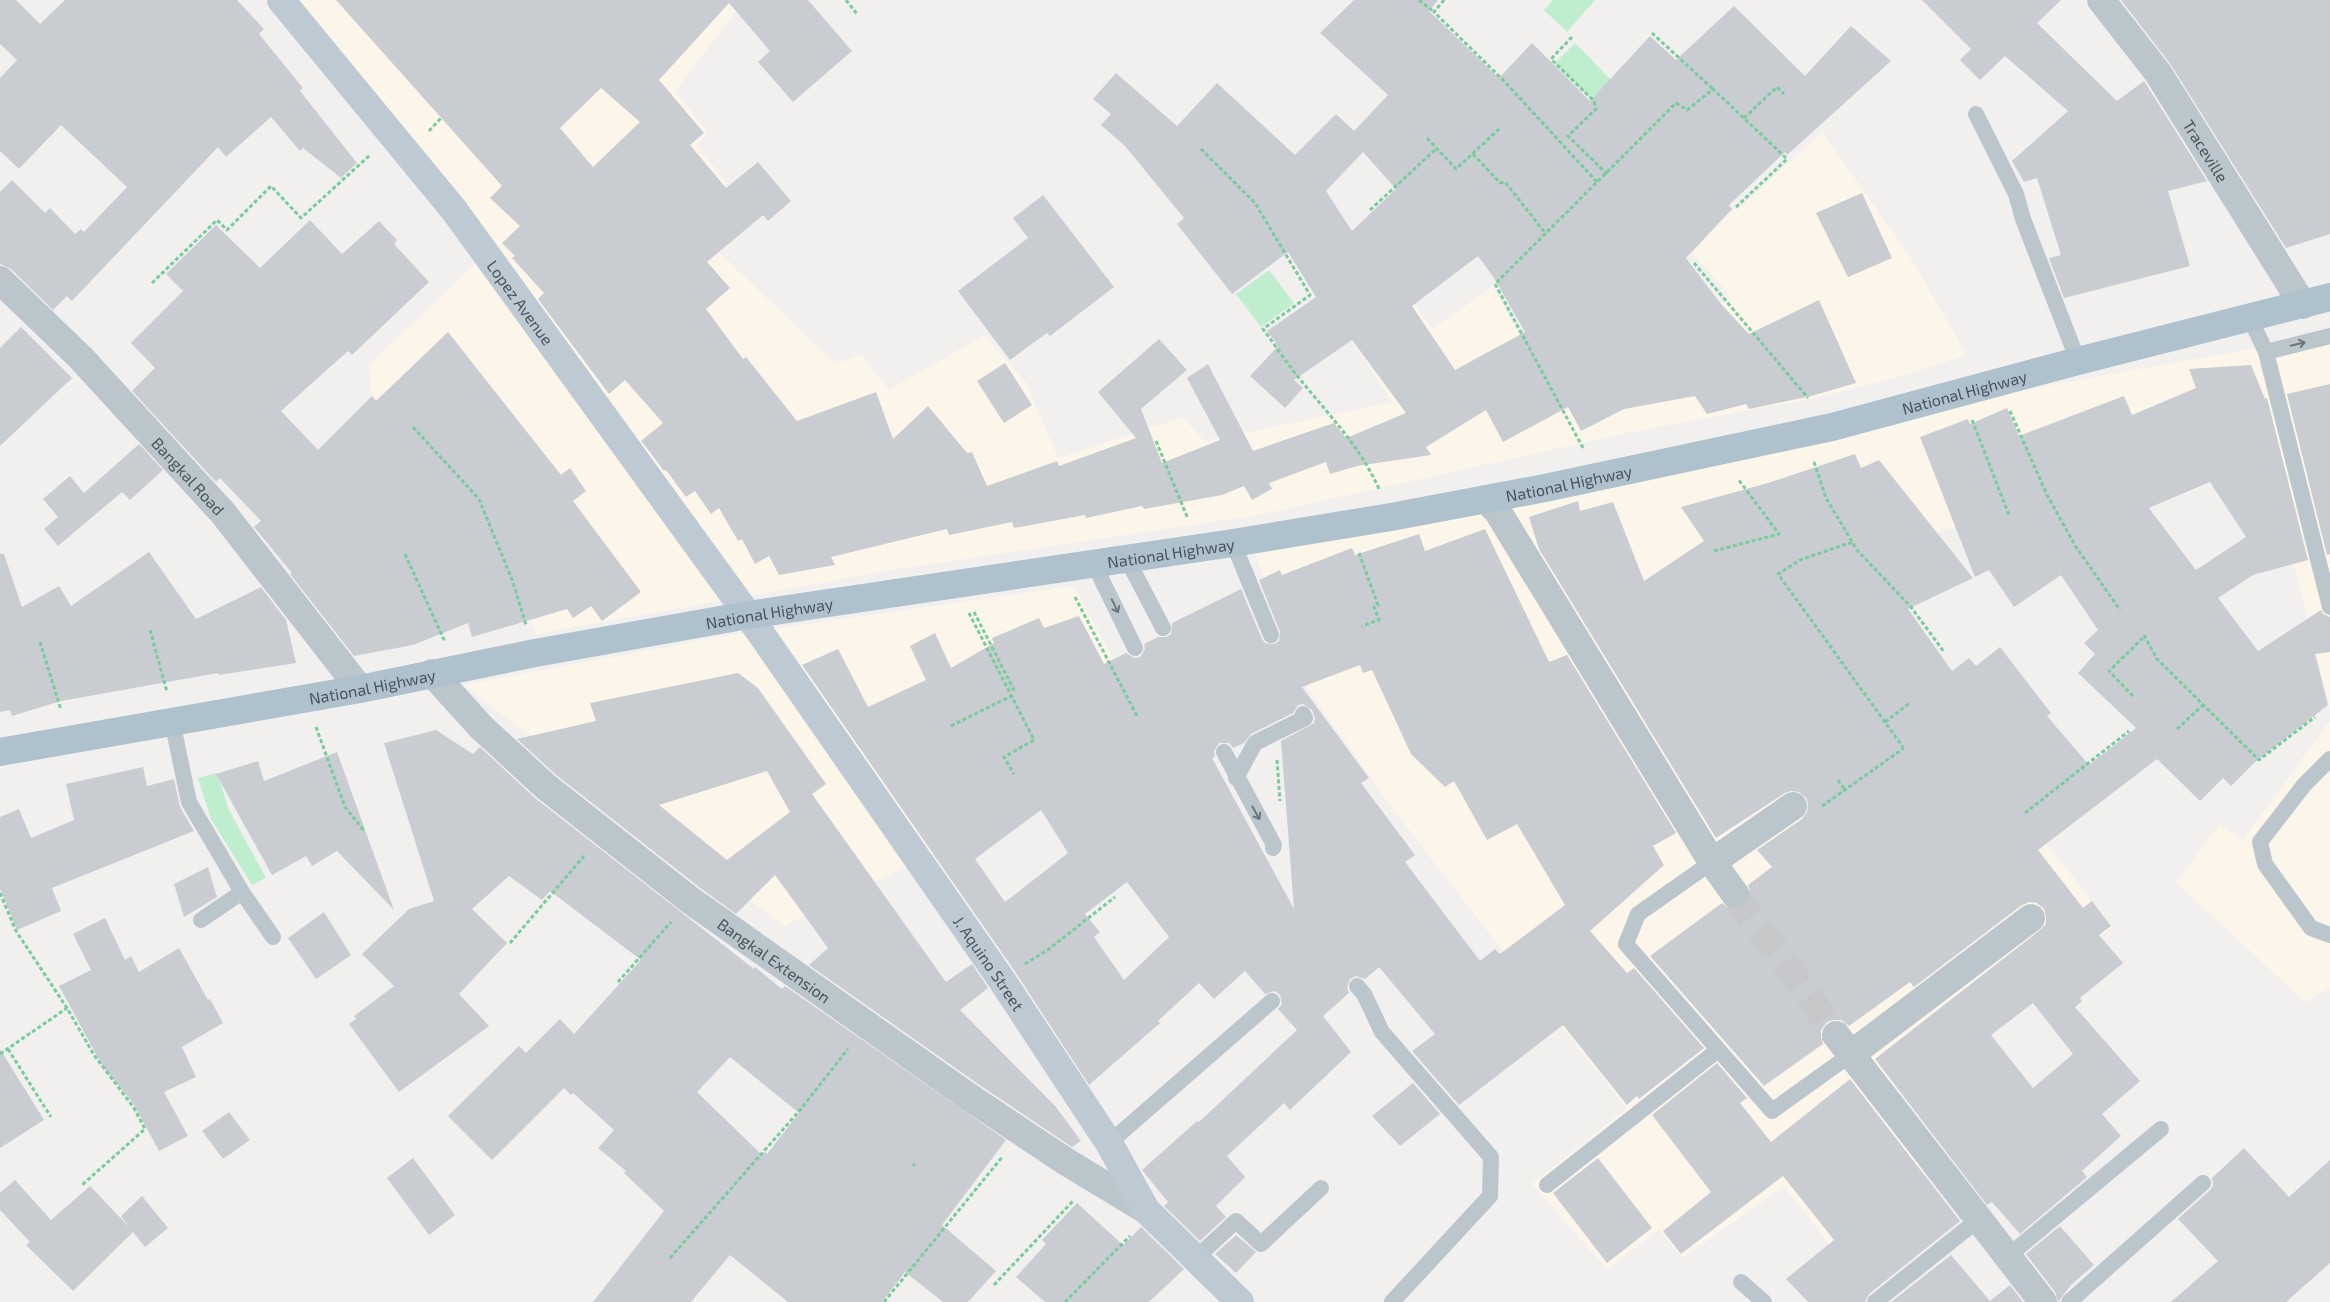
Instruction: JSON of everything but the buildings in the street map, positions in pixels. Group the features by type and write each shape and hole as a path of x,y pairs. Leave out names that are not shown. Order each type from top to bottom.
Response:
{"main road":[{"name":"National Highway","path":"0,752 360,689 535,653 748,615 959,583 1061,570 1391,518 1832,427 2078,361 2330,297"}],"street":[{"name":"Lopez Avenue","path":"281,0 454,210 748,615"},
{"name":"Traceville","path":"2101,0 2158,73 2303,305"},
{"name":"Bangkal Road","path":"0,280 81,358 223,514 360,689"},
{"path":"1486,499 1498,512 1712,862 1735,894"},
{"name":"J. Aquino Street","path":"748,615 1001,979 1109,1143 1149,1212 1240,1302"},
{"name":"Bangkal Extension","path":"443,671 480,727 544,786 690,900 1022,1133 1149,1212"},
{"path":"1712,862 1793,806"},
{"path":"2031,918 1843,1045 2043,1302"}],"lane":[{"path":"1976,114 2016,194 2022,219 2078,361"},
{"path":"2250,318 2266,352 2330,607"},
{"path":"2266,352 2330,336"},
{"path":"1233,543 1271,635"},
{"path":"1127,559 1163,628"},
{"path":"1094,564 1135,648"},
{"path":"1229,777 1255,743 1305,718 1303,714"},
{"path":"172,721 189,802 242,892 274,937"},
{"path":"1224,752 1229,777 1273,847"},
{"path":"2330,759 2304,785 2260,842 2265,864 2311,928 2330,935"},
{"path":"1712,862 1638,914 1626,944 1772,1111 1843,1045"},
{"path":"201,920 242,892"},
{"path":"1357,986 1364,994 1382,1032 1491,1157 1490,1196 1392,1302"},
{"path":"1109,1143 1272,1001"},
{"path":"1547,1185 1718,1050"},
{"path":"2007,1256 2161,1129"},
{"path":"2069,1302 2203,1183"},
{"path":"1196,1258 1236,1221 1262,1244 1321,1188"},
{"path":"1875,1302 1979,1219"},
{"path":"1741,1282 1764,1302"}],"path":[{"path":"846,0 857,14"},
{"path":"1419,0 1434,12 1505,82 1597,182"},
{"path":"1434,12 1444,0"},
{"path":"1652,32 1787,159 1735,208"},
{"path":"1572,37 1551,59 1594,101 1596,109 1568,136 1606,173"},
{"path":"1744,118 1777,87 1784,94"},
{"path":"1596,476 1580,441 1495,284 1676,103 1687,110 1713,89"},
{"path":"432,128 442,117"},
{"path":"1426,138 1456,169 1499,129"},
{"path":"1370,210 1436,148"},
{"path":"1201,149 1255,203 1310,295 1263,329 1298,377 1367,463 1391,518"},
{"path":"152,283 216,220 227,230 271,186 301,218 374,151"},
{"path":"1474,154 1500,183 1505,182 1546,234"},
{"path":"1694,263 1808,398"},
{"path":"1998,383 2047,496 2076,547 2120,610"},
{"path":"413,427 479,499 513,582 535,653"},
{"path":"1156,441 1198,548"},
{"path":"1983,447 2009,515"},
{"path":"1818,477 1826,498 1857,550 1911,608 1944,652"},
{"path":"1714,551 1779,534 1749,494"},
{"path":"1793,806 1803,820 1904,748 1778,574 1800,560 1852,542"},
{"path":"1358,550 1378,605 1374,607 1379,620 1362,626"},
{"path":"405,554 447,647 443,671"},
{"path":"1061,570 1137,716"},
{"path":"959,583 1015,692"},
{"path":"976,626 1034,740 1004,757 1014,774"},
{"path":"150,630 165,682"},
{"path":"2133,696 2109,672 2145,635 2157,659 2259,760 2315,717"},
{"path":"40,642 70,739"},
{"path":"951,726 1011,696"},
{"path":"305,698 345,807 365,832"},
{"path":"1885,722 1910,702"},
{"path":"2177,729 2204,704"},
{"path":"2025,814 2129,731"},
{"path":"1273,847 1281,823 1276,733"},
{"path":"1838,780 1844,790"},
{"path":"510,943 604,832"},
{"path":"0,893 16,931 67,1008 94,1055 134,1108 144,1129 82,1185"},
{"path":"1001,979 1048,949 1116,898"},
{"path":"618,982 690,900"},
{"path":"0,1054 67,1008"},
{"path":"670,1258 800,1110 867,1026"},
{"path":"8,1049 51,1117"},
{"path":"884,1302 1022,1133"},
{"path":"994,1285 1094,1179"},
{"path":"1064,1302 1149,1212"}],"shaded area":[{"path":"292,0 745,0 675,91 708,132 697,146 727,183 687,222 836,364 861,354 889,390 985,335 1026,383 1058,458 1183,417 1204,441 1393,402 1324,301 1383,259 1432,329 1493,286 1553,399 1662,353 1730,296 1692,252 1735,208 1738,210 1822,132 1910,257 1967,355 1909,374 1821,397 1632,432 1259,515 898,569 536,634 491,513 397,425 372,396 369,365 493,247"},
{"path":"2330,331 2330,709 2294,565 2271,570 2220,479 2150,508 2309,719 2077,547 1957,527 1863,551 1919,685 2113,927 1876,1110 1925,1170 1830,1245 1784,1186 1682,1258 1659,1230 1607,1269 1532,1184 1627,1108 1393,809 1305,685 1255,553 1996,395 2245,350"},
{"path":"1074,586 1158,744 784,926 463,685 731,635"},
{"path":"2330,721 2330,988 2305,1002 2176,882 2220,824 2243,840"}],"green space":[{"path":"1553,0 1595,0 1567,32 1544,10"},
{"path":"1575,43 1613,82 1593,101 1554,64"},
{"path":"1269,270 1294,303 1261,327 1236,294"},
{"path":"217,773 229,810 266,878 252,885 211,819 198,778"}],"tunnel":[{"path":"1735,894 1836,1035"}]}
